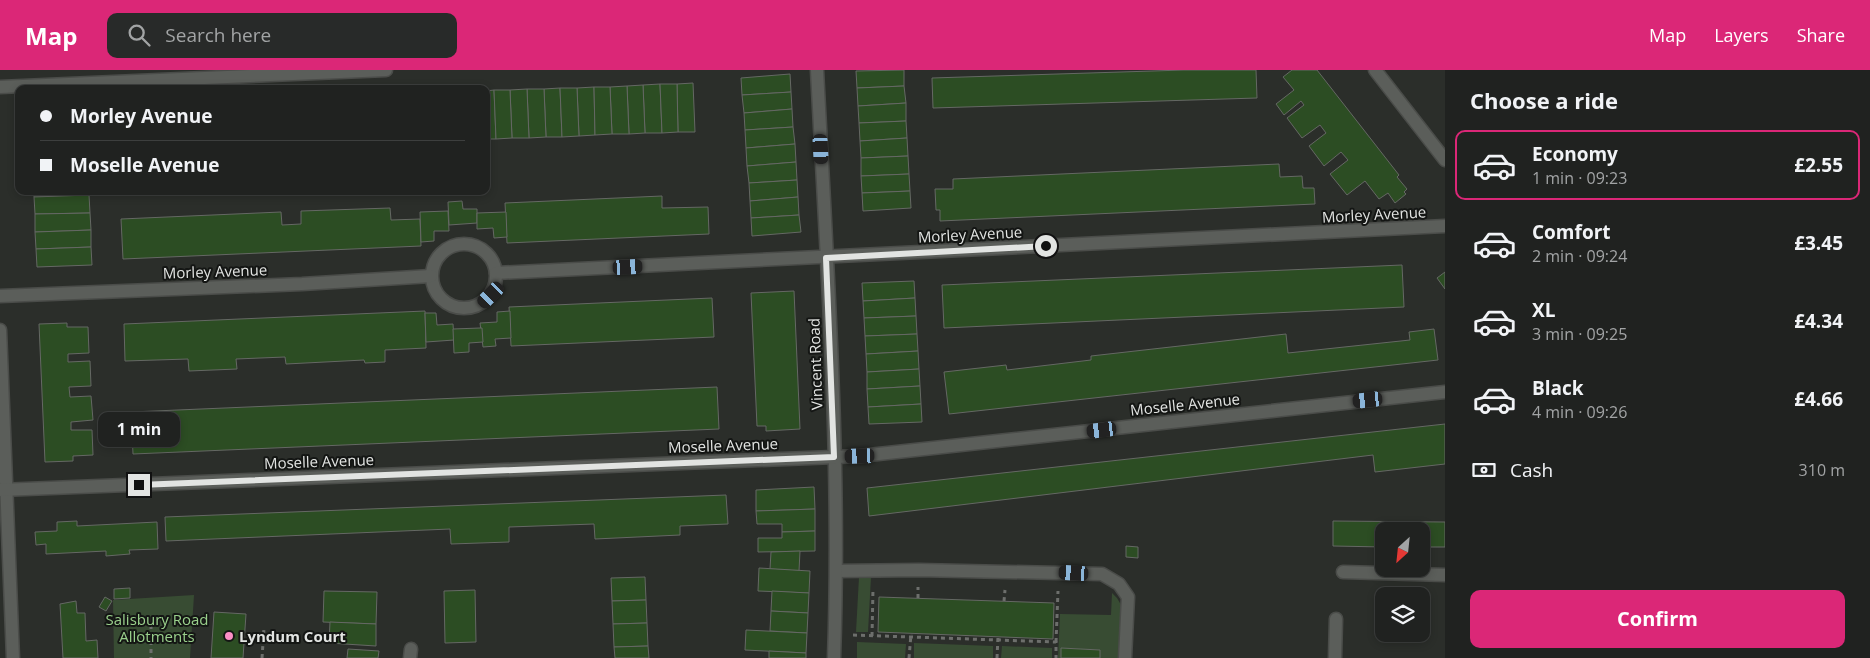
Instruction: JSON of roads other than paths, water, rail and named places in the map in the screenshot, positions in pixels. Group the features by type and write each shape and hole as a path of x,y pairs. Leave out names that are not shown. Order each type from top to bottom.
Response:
{"street":[{"path":"24,85 386,70"},
{"name":"Vincent Road","path":"817,70 834,457 837,571 834,658"},
{"path":"1381,72 1445,160"},
{"path":"0,86 15,85"},
{"name":"Morley Avenue","path":"496,273 1445,226"},
{"path":"466,244 477,247 487,253 493,262 496,273 496,285 491,295 478,305 461,309 450,306 441,300 434,290 431,276 432,268 437,258 445,250 455,245 466,244"},
{"name":"Morley Avenue","path":"0,296 302,284 431,276"},
{"path":"0,330 3,490 13,658"},
{"name":"Moselle Avenue","path":"3,490 834,457 936,449 1445,392"},
{"path":"837,571 938,570 1102,574 1119,584 1128,597 1125,658"},
{"path":"1342,572 1445,575"},
{"path":"1335,658 1336,619"}],"place":[{"name":"Lyndum Court","path":"229,636"}],"park label":[{"name":"Salisbury Road Allotments","path":"157,628"}]}
